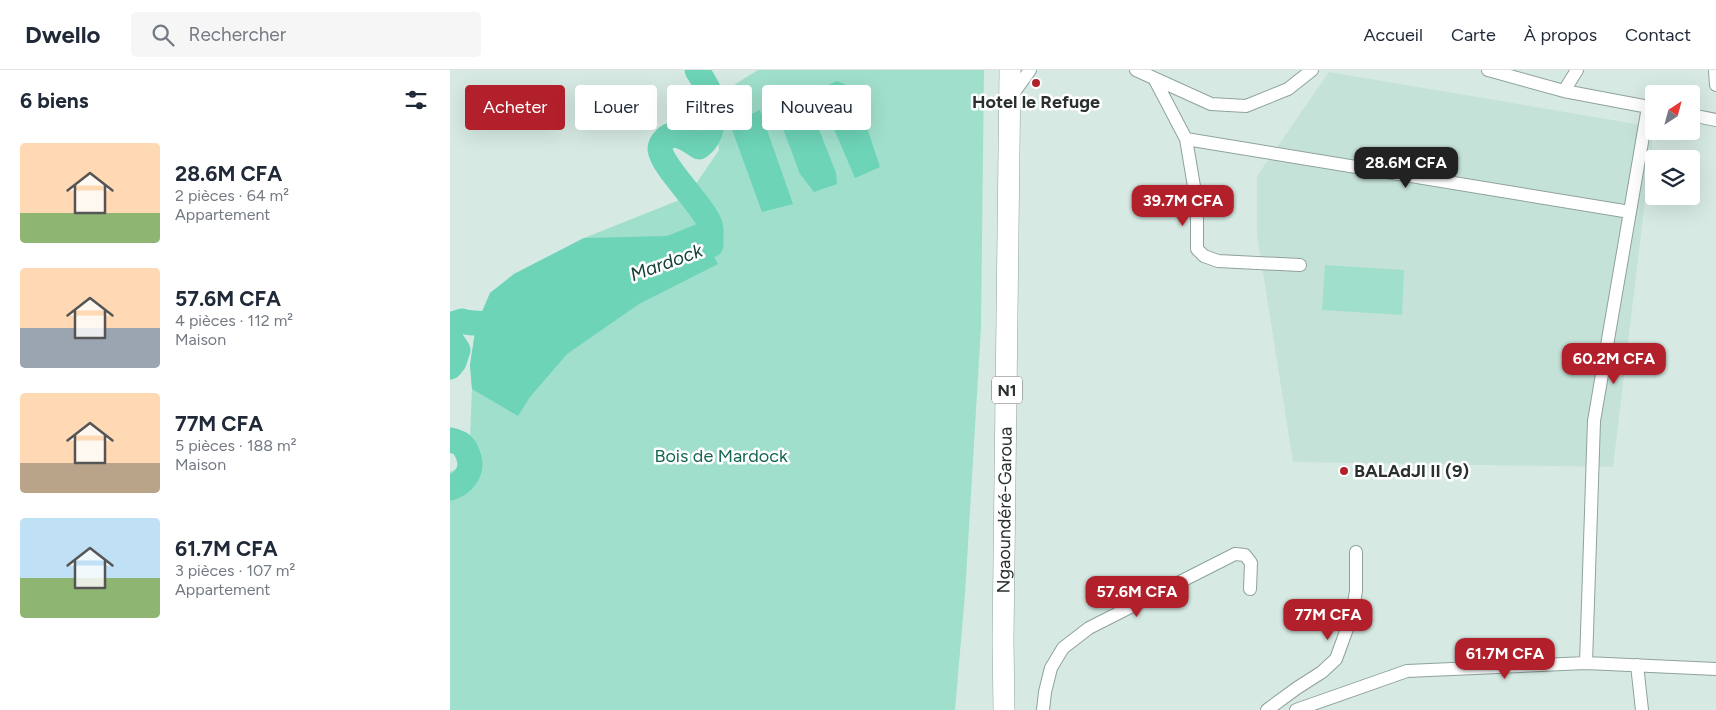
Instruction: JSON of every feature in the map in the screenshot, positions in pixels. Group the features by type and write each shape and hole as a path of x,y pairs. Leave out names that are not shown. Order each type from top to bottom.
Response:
{"highway":[{"name":"Ngaoundéré-Garoua","path":"1004,710 1003,642 1010,70"}],"street":[{"path":"1010,98 1030,70"},
{"path":"1136,70 1211,104 1246,106 1288,89 1312,70"},
{"path":"1488,70 1564,91 1645,107"},
{"path":"1564,91 1577,70"},
{"path":"1715,70 1716,85"},
{"path":"1155,80 1186,139 1197,204 1197,249 1204,256 1218,261 1300,265"},
{"path":"1700,117 1716,120"},
{"path":"1586,663 1594,421 1630,212 1645,138"},
{"path":"1186,139 1630,212"},
{"path":"1267,710 1322,672 1336,659 1352,615 1356,591 1356,552"},
{"path":"1043,710 1051,668 1063,648 1089,628 1234,554 1244,555 1251,563 1250,589"},
{"path":"1299,709 1407,671 1586,663 1711,669 1716,679"},
{"path":"1637,665 1642,710"}],"shaded area":[{"path":"1329,72 1645,125 1645,140 1652,140 1651,150 1645,150 1645,202 1613,467 1293,462 1257,235 1257,176"}],"green space":[{"name":"Bois de Mardock","path":"758,70 984,70 981,327 965,594 955,710 450,710 450,472 469,462 472,389 470,365 476,326 490,293 514,274 584,238 687,197 719,150 717,130 752,130 752,85 734,85"},
{"path":"1325,265 1404,270 1402,315 1322,310"}],"water":[{"path":"837,81 847,85 828,85"},
{"path":"760,110 762,130 767,130 793,204 762,212 732,130 752,130 752,114"},
{"path":"784,130 819,130 836,173 837,184 814,192 800,174"},
{"path":"834,130 868,130 880,167 855,178"},
{"path":"697,224 718,264 639,304 567,354 530,397 518,416 472,389 470,365 476,326 490,293 514,274 584,238 667,236"}],"waterway":[{"name":"Mardock","path":"676,258 711,245 709,222 667,165 660,149 662,142 669,136 682,137 699,147 708,136 713,121 713,105 709,91 697,70"},
{"name":"Mardock","path":"450,325 462,321 486,324 500,330 509,331"},
{"name":"Mardock","path":"450,338 458,350 450,367"},
{"name":"Mardock","path":"450,440 460,443 464,447 470,463 466,477 459,484 450,488"}],"place":[{"name":"Hotel le Refuge","path":"1036,83"},
{"name":"BALAdJI II (9)","path":"1344,471"}]}
